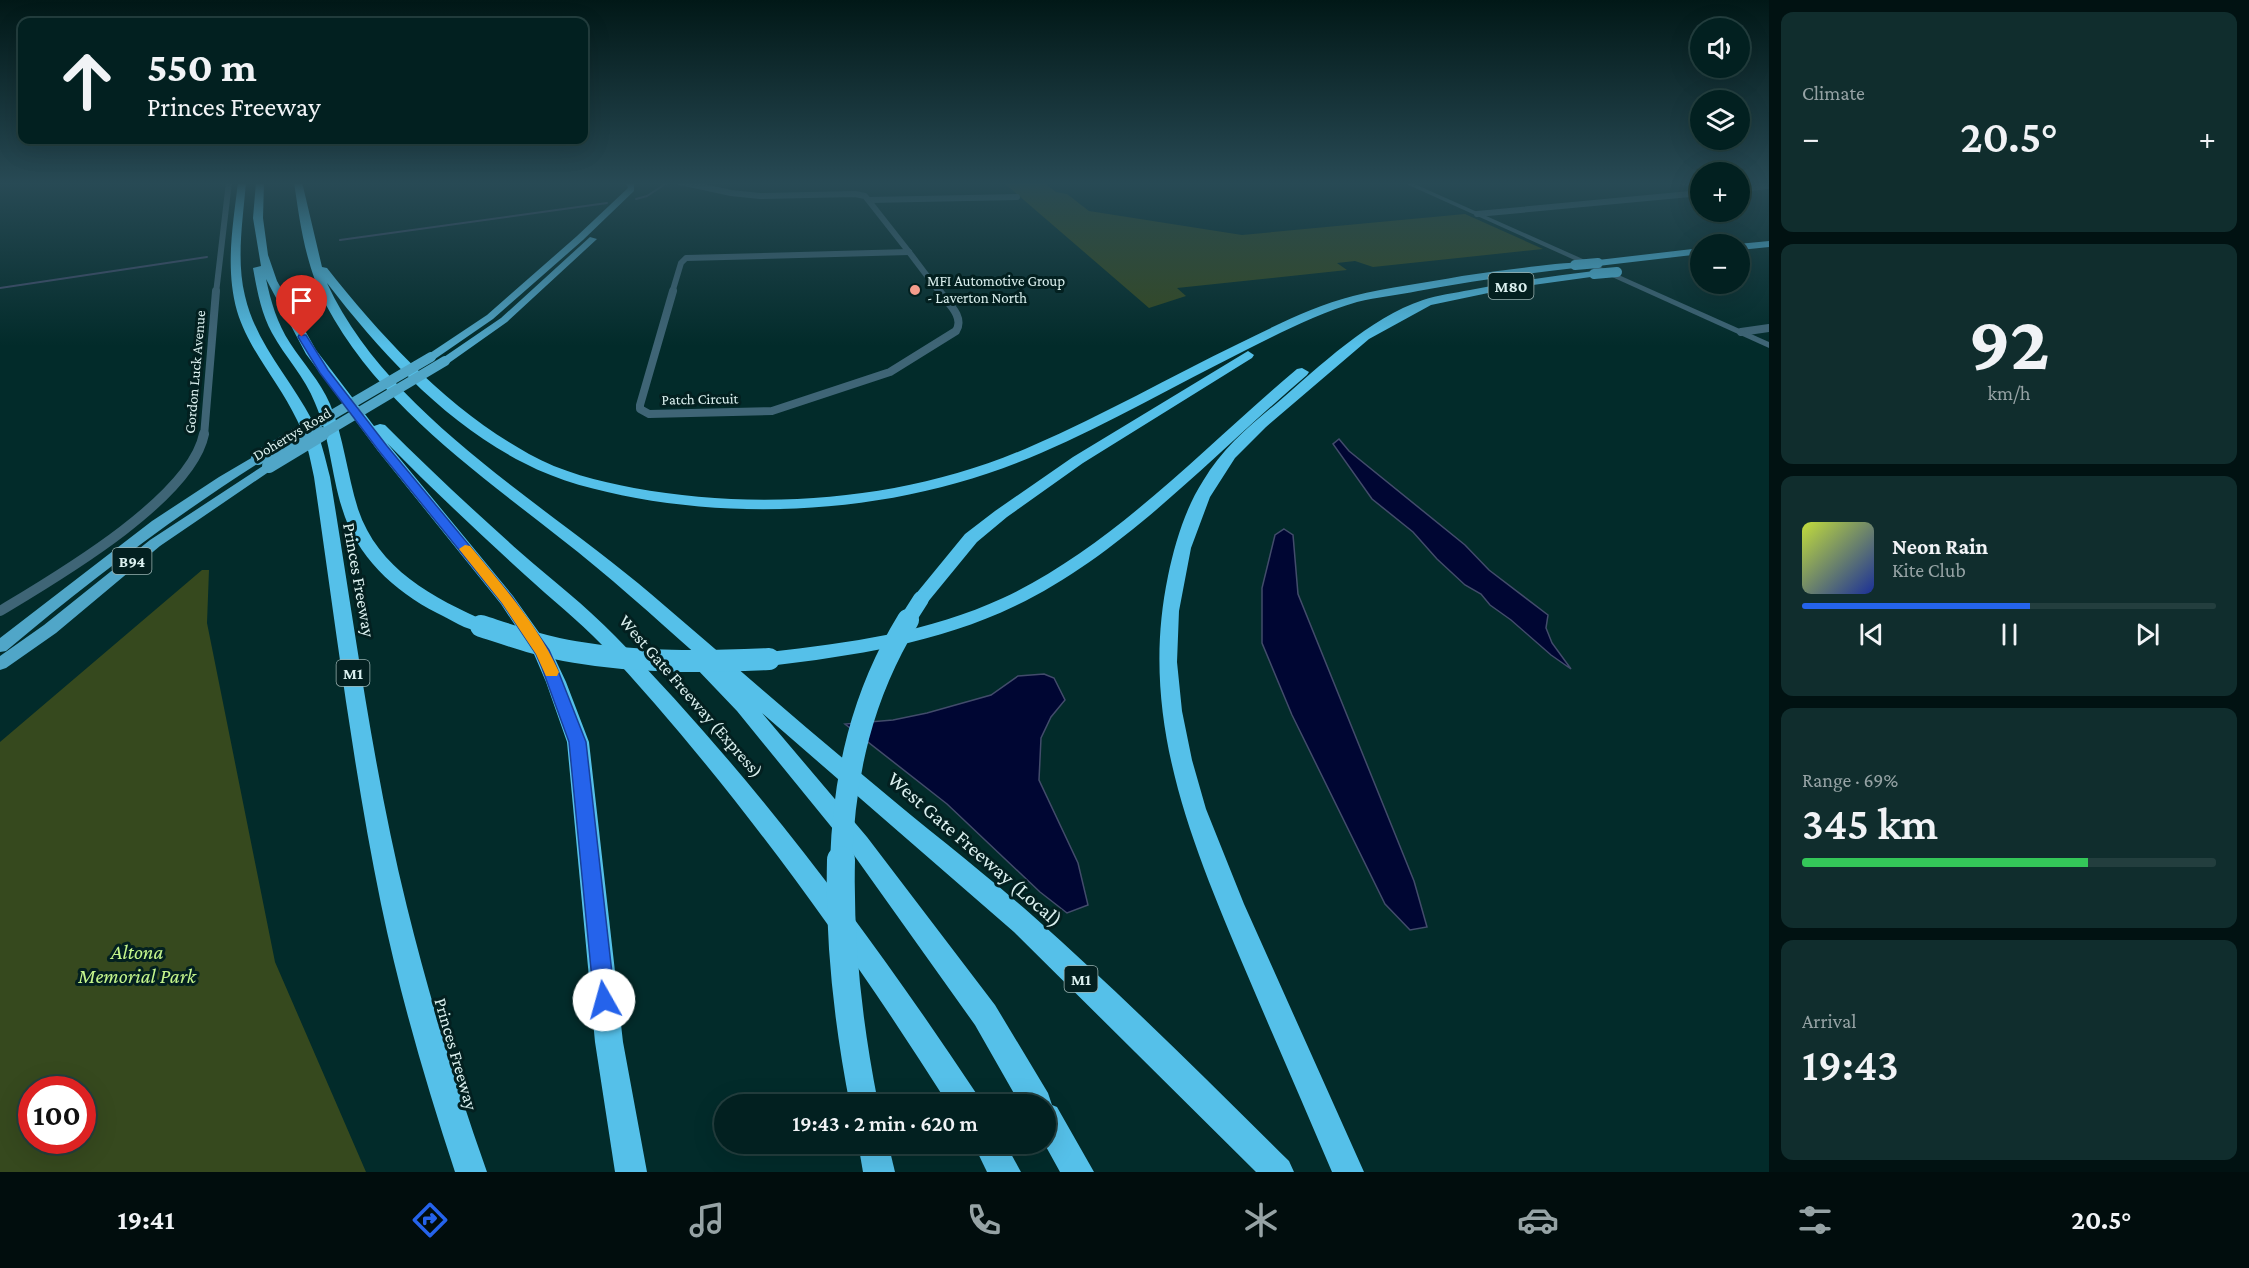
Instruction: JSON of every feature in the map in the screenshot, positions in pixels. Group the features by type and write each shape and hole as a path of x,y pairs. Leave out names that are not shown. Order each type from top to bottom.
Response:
{"highway":[{"name":"Princes Freeway","path":"238,237 235,276 244,317 259,348 302,414 315,447 322,477 369,779 394,906 443,1090 471,1172"},
{"path":"258,237 257,263 270,316 279,335 322,401 336,440 351,509 361,534 375,557 392,575 418,594 450,613 481,626 530,642 574,652 621,658 724,661 828,653 922,633 965,619 1039,586 1097,548 1208,454 1248,416 1328,351 1358,332 1428,302"},
{"path":"261,237 263,255 272,281 310,351 390,457 507,600 543,653 556,682 578,742 609,1042 631,1172"},
{"name":"M1","path":"307,237 322,285 335,313 379,372 428,421 625,581"},
{"path":"308,243 333,283 390,348 481,431 504,446 556,472 591,483 673,499 718,503 800,503 862,497 939,483 979,471 1017,458 1047,444 1298,320 1355,299 1401,291"},
{"path":"1750,246 1768,244"},
{"name":"M80","path":"1401,291 1488,275 1690,252"},
{"name":"M80","path":"1428,302 1512,285 1677,266"},
{"path":"862,1094 845,986 839,899 845,818 854,749 872,690 896,639 921,599 971,538 1043,483 1078,460 1280,336 1351,305 1401,291"},
{"path":"1343,1162 1215,867 1186,782 1169,705 1167,662 1172,587 1184,542 1198,505 1212,477 1232,452 1340,355 1366,336 1428,302"},
{"name":"West Gate Freeway (Express)","path":"324,371 451,499 607,639 700,742 766,824 899,1002 959,1094"},
{"name":"West Gate Freeway (Express)","path":"625,581 744,706 859,844 985,1015 1031,1094"},
{"name":"West Gate Freeway (Local)","path":"625,581 873,798 1020,922 1101,997 1278,1172"},
{"path":"1056,1135 1078,1172"},
{"path":"994,1154 1005,1172"}],"main road":[{"name":"Dohertys Road","path":"0,664 50,629 155,543 264,462 431,357 490,316 581,237"},
{"name":"Dohertys Road","path":"0,646 74,585 179,508 445,362 504,320 595,237"}],"street":[{"name":"Gordon Luck Avenue","path":"0,611 88,553 150,507 179,481 196,456 203,433 222,237"},
{"name":"Patch Circuit","path":"897,237 909,252 960,319 960,325 956,331 890,372 772,411 649,414 640,409 681,263 686,258 909,252"},
{"path":"1528,237 1769,345"},
{"path":"1740,332 1769,328"}],"green space":[{"path":"1066,237 1516,237 1543,249 1373,267 1355,261 1337,263 1347,270 1177,288 1186,296 1149,308"},
{"name":"Altona Memorial Park","path":"202,570 209,570 207,623 275,962 366,1172 0,1172 0,742"}],"water":[{"path":"1339,439 1349,451 1465,545 1489,570 1548,615 1546,628 1552,643 1571,669 1490,605 1481,594 1465,585 1413,532 1372,499 1333,444"},
{"path":"1284,529 1293,535 1298,594 1414,881 1427,927 1410,930 1385,904 1292,715 1262,643 1262,588 1275,535"},
{"path":"1044,674 1054,678 1065,700 1051,717 1041,738 1039,780 1078,863 1088,905 1067,913 1040,892 947,804 845,724 893,720 927,713 991,695 1018,676"}],"waterway":[{"path":"340,240 364,237"},
{"path":"0,288 207,257"}],"slow traffic":[{"path":"465,549 507,600 543,653 552,672"}],"place":[{"name":"MFI Automotive Group - Laverton North","path":"915,290"}],"route":[{"path":"302,337 324,371 383,448 507,600 543,653 550,668 578,742 604,1000"}]}
